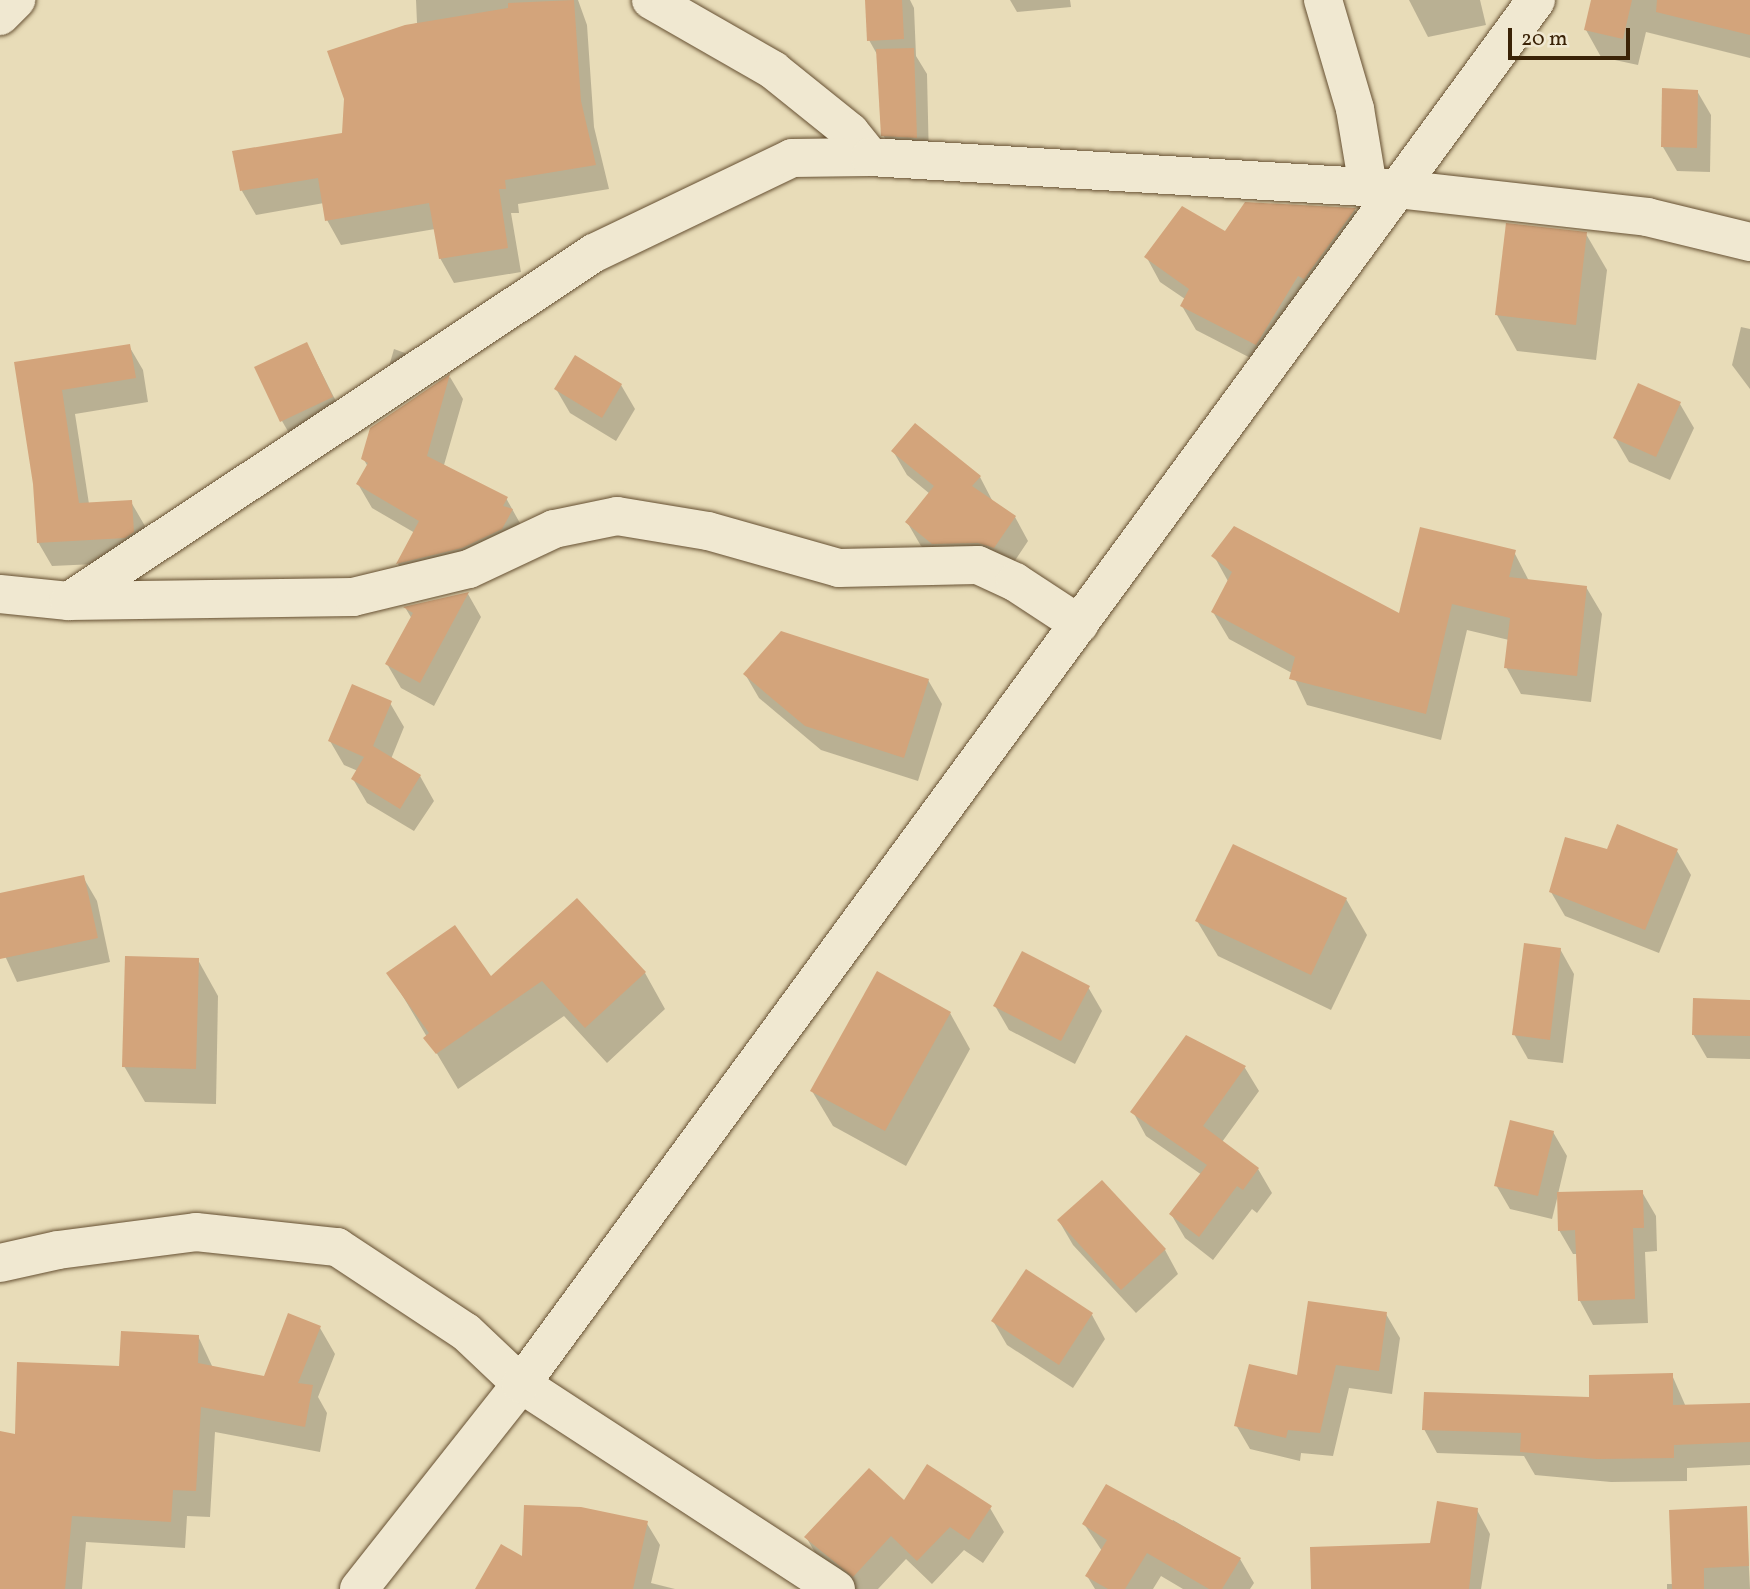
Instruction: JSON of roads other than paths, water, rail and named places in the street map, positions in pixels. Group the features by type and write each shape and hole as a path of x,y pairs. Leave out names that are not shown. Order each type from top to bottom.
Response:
{"street":[{"path":"0,16 16,0"},
{"path":"651,0 773,70 850,132 870,157"},
{"path":"1323,0 1355,108 1383,188"},
{"path":"359,1589 521,1384 1079,624 1383,188 1536,0"},
{"path":"69,601 594,253 792,158 870,157 1383,188 1647,217 1750,242"},
{"path":"0,594 69,601 354,597 469,569 554,528 617,516 708,531 839,568 978,565 1015,582 1079,624"},
{"path":"0,1263 58,1250 196,1232 337,1247 466,1332 521,1384 836,1589"}]}
